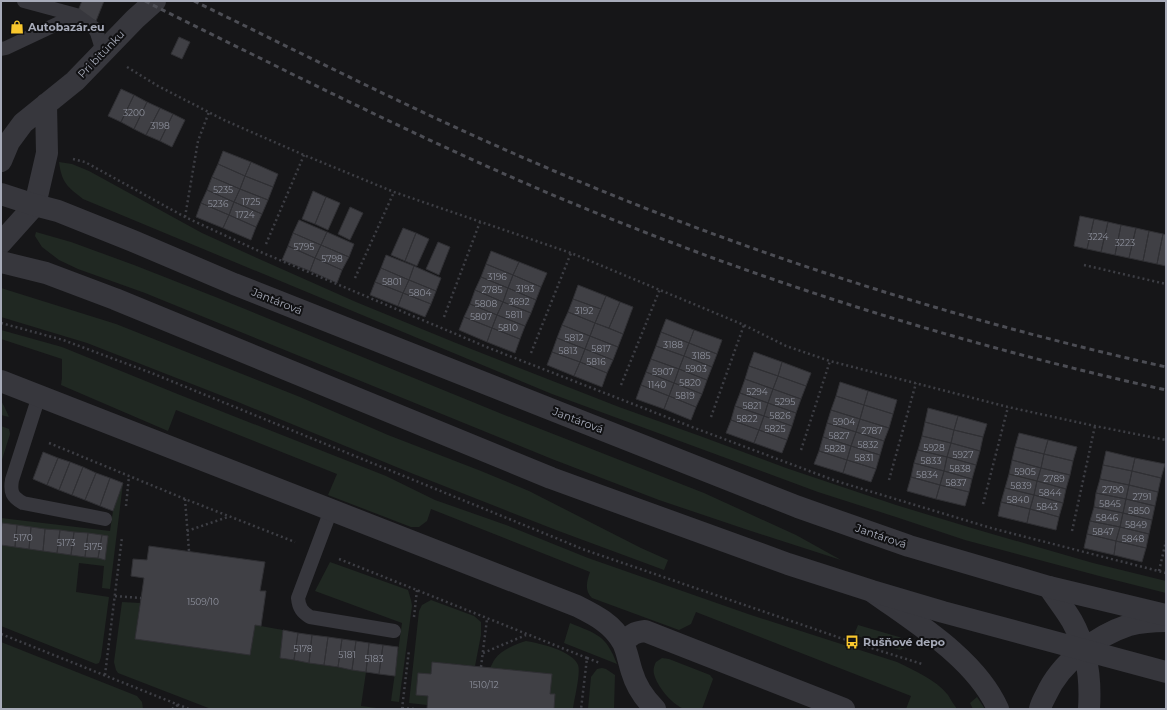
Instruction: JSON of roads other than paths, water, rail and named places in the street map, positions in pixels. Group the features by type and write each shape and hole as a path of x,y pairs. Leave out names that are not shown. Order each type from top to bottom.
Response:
{"street":[{"name":"Pri bitúnku","path":"1,161 9,142 23,123 75,81 102,52 155,1"},
{"path":"1,243 35,205 47,153 46,104"},
{"name":"Jantárová","path":"1,194 65,214 234,284 798,506 909,546 1086,597 1166,615"},
{"path":"1,262 46,274 115,298 551,478 788,564 872,592 1166,672"},
{"path":"1,382 577,606 603,620 623,643 633,675 650,707"},
{"path":"1049,587 1072,621 1079,636 1087,664 1089,678 1089,709"},
{"path":"872,592 940,641 957,656 974,672 993,696 998,709"},
{"path":"1040,709 1050,685 1064,668 1083,650 1114,632 1130,625 1145,622 1166,621"},
{"path":"623,643 637,632 645,632 844,709"}],"lane":[{"path":"24,1 76,15 94,28 97,33 102,52"},
{"path":"1,49 76,15"},
{"path":"39,396 12,480 11,493 15,499 23,503 105,519"},
{"path":"331,510 298,598 299,607 310,617 394,631"}],"railway":[{"path":"145,1 412,132 538,189 690,250 757,274 892,318 1028,357 1166,390"},
{"path":"194,1 434,118 594,188 674,219 754,249 917,302 1000,326 1166,367"}],"place":[{"name":"Autobazár.eu","path":"17,27"},
{"name":"Rušňové depo","path":"852,642"}]}
